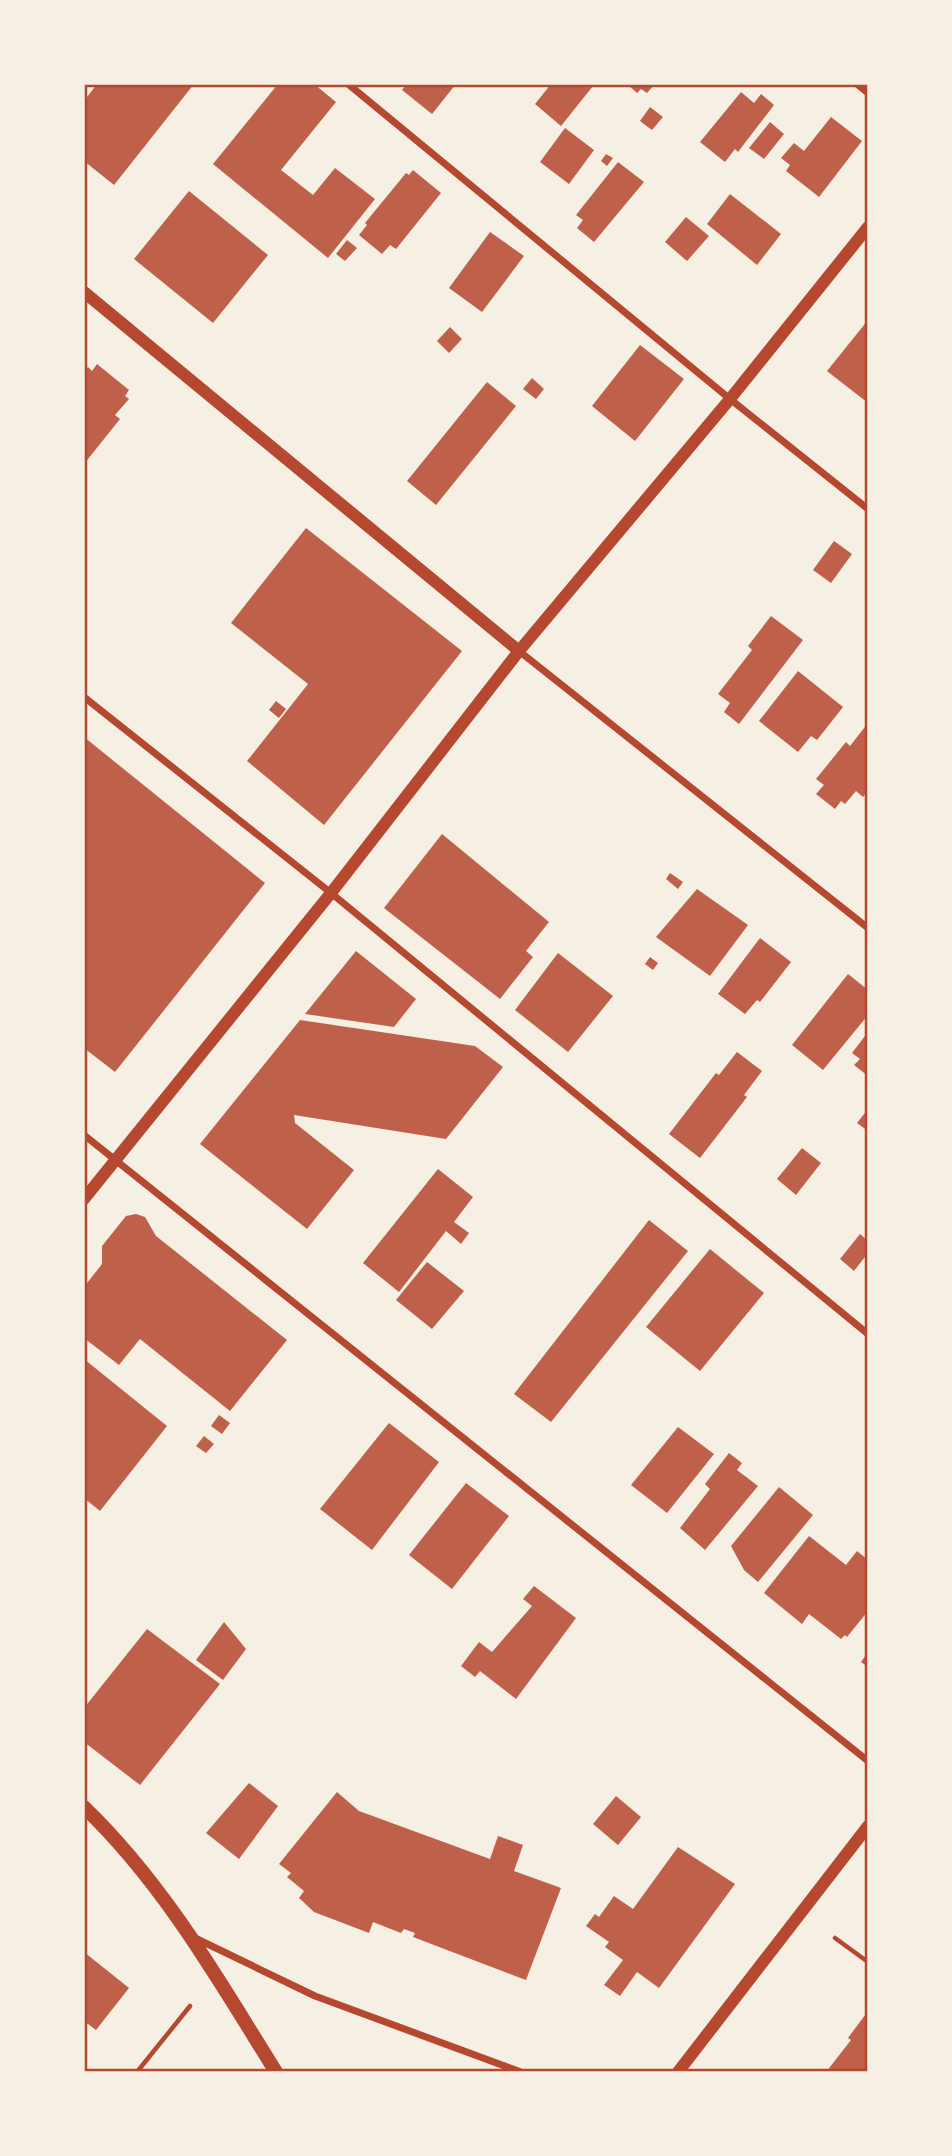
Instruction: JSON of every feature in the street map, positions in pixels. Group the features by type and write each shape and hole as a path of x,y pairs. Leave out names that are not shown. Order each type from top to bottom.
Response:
{"main road":[{"path":"84,1807 142,1869 191,1936 276,2072"}],"street":[{"path":"348,84 730,399 868,509"},
{"path":"857,84 868,93"},
{"path":"84,1199 331,893 519,651 730,399 868,227"},
{"path":"84,292 519,651 868,928"},
{"path":"84,697 331,893 868,1334"},
{"path":"84,1135 868,1761"},
{"path":"678,2072 868,1826"},
{"path":"191,1936 315,1996 521,2072"}],"path":[{"path":"835,1938 868,1962"},
{"path":"137,2072 190,2006"}],"building":[{"path":"97,84 194,84 114,185 84,161 84,101"},
{"path":"278,84 314,84 336,102 281,170 313,195 335,168 375,199 328,258 213,164"},
{"path":"407,84 456,84 432,114 402,90"},
{"path":"551,84 593,86 561,126 535,104"},
{"path":"627,84 655,84 647,93 641,89 637,93"},
{"path":"741,92 754,103 761,94 774,105 738,152 735,149 725,162 700,142"},
{"path":"650,107 663,117 652,130 640,121"},
{"path":"831,117 862,141 819,197 786,171 790,165 781,158 794,143 804,151"},
{"path":"770,122 784,134 764,159 749,148"},
{"path":"565,128 594,150 569,184 540,162"},
{"path":"606,154 613,158 607,166 601,161"},
{"path":"618,162 644,182 594,242 577,228 583,220 576,215"},
{"path":"413,170 441,193 396,249 390,245 382,254 359,235 367,225 365,223 406,173 409,175"},
{"path":"189,191 268,255 213,323 134,259"},
{"path":"730,194 781,234 757,265 707,224"},
{"path":"686,217 709,236 687,261 665,242"},
{"path":"490,232 524,256 482,312 449,288"},
{"path":"347,240 357,248 345,261 336,254"},
{"path":"868,320 868,403 827,371"},
{"path":"450,327 462,339 449,353 437,341"},
{"path":"640,345 684,379 635,441 592,406"},
{"path":"97,364 129,390 125,396 129,399 115,415 120,419 84,464 84,372 88,367 92,371"},
{"path":"532,378 544,389 536,399 523,389"},
{"path":"487,382 516,406 436,505 407,481"},
{"path":"306,528 462,651 324,825 247,761 308,684 231,623"},
{"path":"834,541 852,554 831,583 813,570"},
{"path":"771,616 803,640 739,724 724,712 730,703 718,694 752,650 748,646"},
{"path":"798,671 843,707 817,740 811,736 798,752 759,721"},
{"path":"276,701 286,709 279,718 269,710"},
{"path":"868,723 868,791 863,797 856,791 845,804 841,801 835,809 816,794 824,785 816,779 846,742 850,746"},
{"path":"84,737 265,883 115,1072 84,1048"},
{"path":"442,834 549,922 526,951 533,957 500,999 384,908"},
{"path":"670,873 683,882 678,889 666,879"},
{"path":"697,889 748,925 710,976 656,937"},
{"path":"760,938 791,962 760,1002 757,1000 745,1014 718,994"},
{"path":"356,951 416,999 394,1027 305,1014"},
{"path":"558,953 613,996 568,1052 515,1010"},
{"path":"650,957 658,963 653,970 645,964"},
{"path":"848,974 868,990 868,1015 823,1070 792,1045"},
{"path":"300,1020 475,1046 503,1067 446,1139 294,1115 295,1123 354,1170 307,1229 200,1144"},
{"path":"868,1032 868,1076 854,1065 860,1059 852,1053"},
{"path":"737,1052 762,1071 744,1095 747,1097 700,1158 669,1134 716,1073 719,1075"},
{"path":"868,1109 868,1131 857,1123"},
{"path":"802,1148 821,1163 796,1195 777,1179"},
{"path":"438,1169 473,1197 454,1222 469,1233 461,1244 446,1231 399,1292 363,1263"},
{"path":"136,1214 145,1217 156,1236 287,1340 230,1411 140,1339 119,1365 84,1338 84,1287 102,1264 102,1246 126,1216"},
{"path":"649,1220 688,1251 551,1422 514,1394"},
{"path":"860,1234 868,1241 868,1253 854,1271 840,1259"},
{"path":"710,1249 764,1293 700,1371 646,1327"},
{"path":"427,1262 464,1291 432,1329 396,1300"},
{"path":"84,1359 167,1426 100,1511 84,1498"},
{"path":"219,1415 230,1423 222,1434 211,1426"},
{"path":"389,1423 439,1462 372,1550 320,1509"},
{"path":"678,1427 714,1454 667,1513 631,1485"},
{"path":"204,1436 214,1444 206,1453 196,1446"},
{"path":"729,1453 742,1463 737,1470 758,1486 705,1550 680,1528 710,1489 705,1484"},
{"path":"466,1483 509,1516 452,1589 409,1555"},
{"path":"779,1487 813,1515 758,1582 744,1570 731,1546"},
{"path":"809,1536 846,1565 857,1551 868,1560 868,1611 847,1637 845,1635 841,1639 809,1614 802,1624 764,1593"},
{"path":"534,1586 576,1618 516,1699 480,1671 475,1677 461,1666 479,1642 492,1652 532,1606 523,1599"},
{"path":"224,1622 246,1649 223,1680 196,1660"},
{"path":"147,1629 220,1684 140,1785 84,1742 84,1708"},
{"path":"868,1652 868,1667 861,1662"},
{"path":"249,1783 278,1806 239,1859 206,1833"},
{"path":"337,1792 359,1811 490,1859 498,1836 523,1845 514,1871 561,1888 526,1980 413,1937 415,1933 404,1929 401,1933 373,1922 369,1933 314,1912 299,1898 304,1891 287,1877 291,1873 279,1864"},
{"path":"616,1796 641,1817 618,1845 593,1824"},
{"path":"678,1847 735,1884 659,1988 637,1972 620,1996 604,1985 623,1960 605,1947 609,1942 586,1926 595,1914 599,1917 614,1896 633,1909"},
{"path":"84,1952 129,1988 96,2030 84,2021"},
{"path":"868,2011 868,2072 826,2072 851,2040 848,2038"}]}
